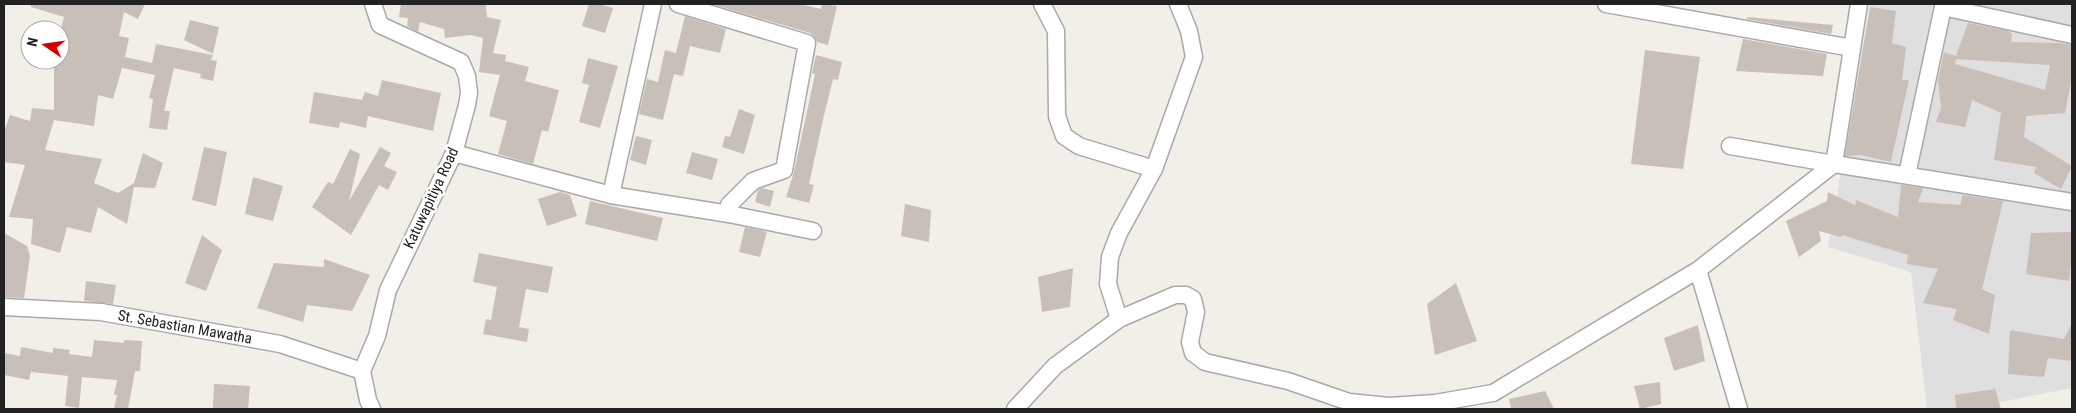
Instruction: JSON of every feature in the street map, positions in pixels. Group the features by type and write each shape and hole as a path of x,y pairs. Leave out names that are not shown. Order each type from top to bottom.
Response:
{"street":[{"name":"Katuwapitiya Road","path":"362,371 377,336 388,290 454,153 468,105 469,93 467,76 461,62 380,25 372,4"},
{"path":"611,195 653,4"},
{"path":"678,4 808,44 784,170 753,181 730,205 729,214"},
{"path":"1042,4 1056,31 1057,116 1064,136 1079,146 1154,169"},
{"path":"1119,319 1108,284 1110,257 1119,232 1154,169 1194,57 1189,31 1178,4"},
{"path":"1606,4 1852,48"},
{"path":"1015,409 1055,366 1119,319 1175,295 1186,295 1193,299 1196,312 1190,342 1193,353 1205,362 1288,381 1349,402 1389,406 1435,403 1493,393 1698,270 1834,164 1859,4"},
{"path":"1907,176 1943,7 2072,35"},
{"path":"1730,146 2072,202"},
{"path":"454,153 611,195 729,214 813,231"},
{"path":"1698,270 1739,409"},
{"name":"St. Sebastian Mawatha","path":"4,307 101,312 280,344 362,371"},
{"path":"362,371 368,400 372,409"}],"shaded area":[{"path":"1870,4 2072,4 2072,388 1964,409 1927,409 1911,272 1828,247"}],"building":[{"path":"31,4 145,4 138,19 124,12 119,36 129,38 125,57 152,63 156,44 213,55 211,60 217,61 213,81 200,78 201,74 174,68 164,111 170,111 167,130 149,128 153,99 149,98 155,75 122,68 113,99 98,95 94,126 54,120 45,150 102,159 94,183 118,193 134,183 143,153 163,163 155,188 134,187 127,224 98,207 91,233 67,227 60,253 31,244 33,219 9,217 25,165 4,162 4,132 10,115 30,121 32,108 54,110 54,70 70,70 70,20 63,20 64,17 31,7"},
{"path":"401,4 486,4 487,17 501,20 493,53 506,55 505,61 529,67 525,81 559,90 548,132 542,130 533,164 498,154 507,121 489,116 500,75 479,72 483,38 471,35 445,38 444,29 420,22 418,32 407,26 408,18 399,17"},
{"path":"589,4 613,8 605,33 582,26"},
{"path":"712,4 799,4 821,9 822,4 837,6 828,45 817,42 810,33"},
{"path":"1870,7 1896,11 1892,43 1906,47 1902,80 1909,80 1891,162 1861,155 1845,156"},
{"path":"685,16 726,29 720,53 690,46 683,76 674,74 663,120 639,114 647,79 658,82 665,50 676,53"},
{"path":"1747,17 1833,25 1831,34 1747,19"},
{"path":"190,20 219,27 213,54 184,40"},
{"path":"1968,23 2008,31 2012,34 2011,42 2072,45 2072,76 2065,113 2026,116 2024,137 2072,166 2061,189 2034,173 2036,167 1994,160 2001,113 1972,100 1965,127 1936,122 1941,107 1938,80 1944,52 1956,56","holes":["1956,59 2050,65 2045,90 1955,64"]},
{"path":"1743,39 1827,54 1823,76 1736,71"},
{"path":"1645,50 1700,57 1683,169 1631,164"},
{"path":"816,55 842,62 838,80 833,79 824,115 809,184 814,185 809,203 786,197 794,172 815,74 812,73"},
{"path":"588,58 618,66 600,128 579,122 589,85 582,83"},
{"path":"382,80 441,93 433,131 368,116 366,128 340,122 339,128 309,123 314,92 362,100 365,92 378,96"},
{"path":"739,109 755,115 744,154 722,147 725,136 730,137"},
{"path":"636,136 652,140 646,165 630,160"},
{"path":"204,147 227,152 216,206 192,200"},
{"path":"380,147 391,153 384,166 397,172 388,190 379,185 351,235 312,207 328,182 333,184 350,149 360,154 349,201"},
{"path":"692,152 718,159 712,180 686,173"},
{"path":"253,177 283,186 273,221 245,214"},
{"path":"1901,185 1923,188 1918,202 1960,205 1963,195 2003,201 1982,289 1995,295 1989,334 1953,320 1957,309 1923,303 1938,269 1907,264 1908,255 1842,235 1841,237 1819,231 1821,241 1799,257 1786,221 1827,201 1828,192 1855,205 1856,200 1898,217"},
{"path":"762,188 774,191 770,207 755,202 758,190"},
{"path":"560,192 570,195 577,216 547,226 538,199"},
{"path":"590,201 663,218 657,241 585,224"},
{"path":"905,204 931,210 929,242 901,236"},
{"path":"745,227 767,232 760,257 739,252"},
{"path":"2072,232 2069,281 2026,274 2031,233"},
{"path":"4,233 27,246 30,256 24,298 4,297"},
{"path":"202,235 222,250 206,291 185,283"},
{"path":"479,253 553,267 548,293 526,289 519,327 529,329 527,342 483,334 486,319 491,320 497,287 473,282"},
{"path":"324,259 370,275 352,311 307,305 303,322 257,308 274,263 324,267"},
{"path":"1073,268 1070,307 1042,312 1038,277"},
{"path":"86,281 116,285 113,304 84,301"},
{"path":"1456,283 1477,341 1435,355 1427,304"},
{"path":"2072,323 2072,361 2048,358 2044,377 2008,374 2010,330 2064,339"},
{"path":"1698,325 1705,361 1674,371 1664,338"},
{"path":"94,340 124,343 124,340 142,341 140,371 135,371 128,409 114,409 117,395 114,395 117,380 82,377 79,408 65,406 68,376 31,372 29,380 4,375 4,353 20,356 21,347 53,353 53,348 70,350 69,354 92,357"},
{"path":"1660,382 1661,404 1640,409 1634,386"},
{"path":"214,384 250,386 248,409 213,409"},
{"path":"1995,389 2001,409 1956,409 1955,395"},
{"path":"1545,391 1554,409 1511,409 1509,399"}]}
